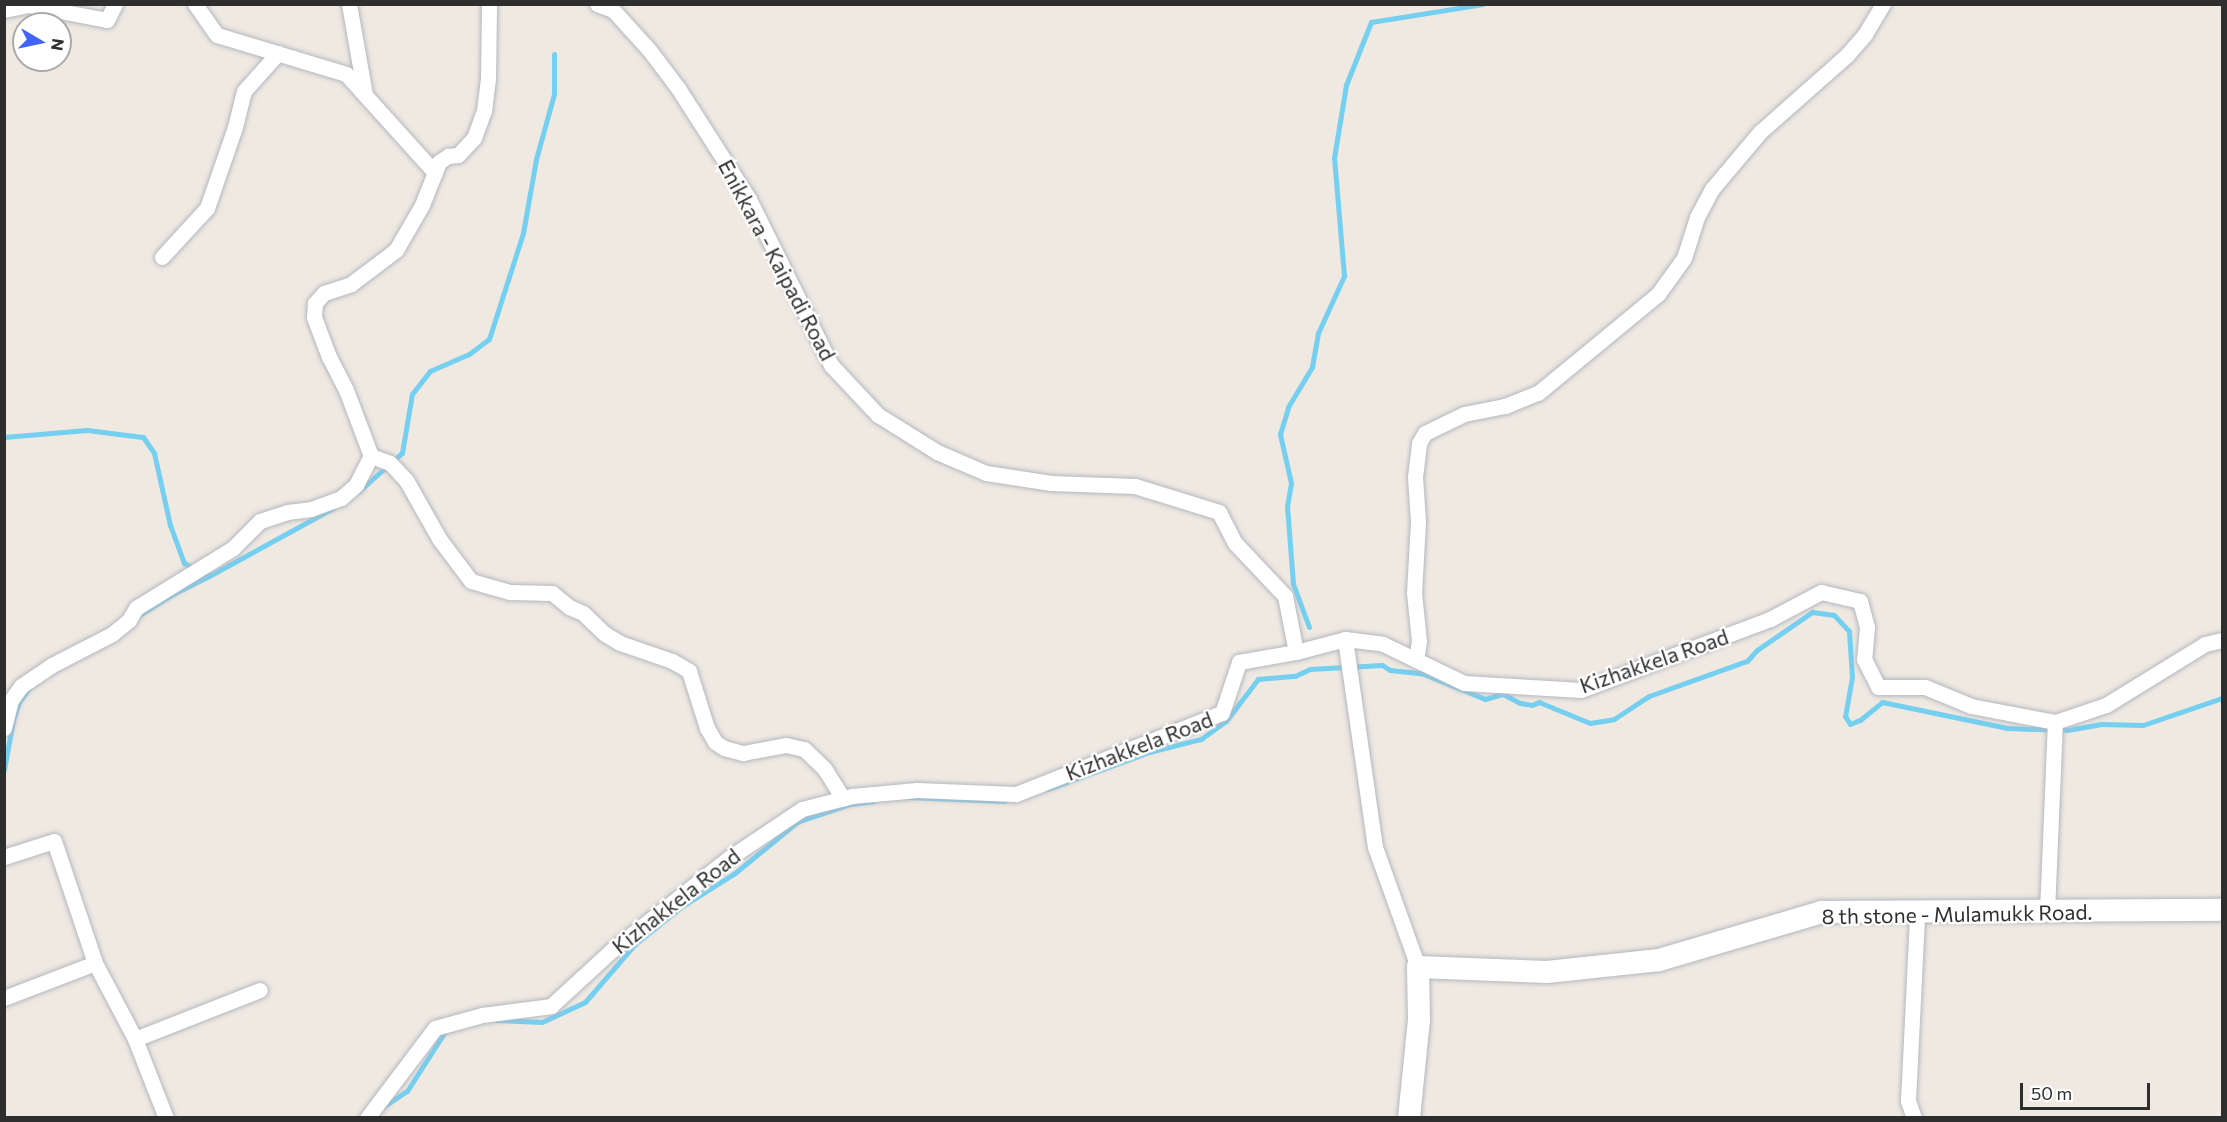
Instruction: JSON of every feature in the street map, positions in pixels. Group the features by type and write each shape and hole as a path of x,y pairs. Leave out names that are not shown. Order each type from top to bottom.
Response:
{"main road":[{"name":"8 th stone - Mulamukk Road.","path":"1418,967 1547,972 1659,960 1822,912 1917,914 2223,910"},
{"path":"1409,1118 1419,1020 1418,967"}],"street":[{"path":"4,10 28,5 107,20 115,4"},
{"path":"195,4 218,35 346,74 435,173"},
{"path":"349,4 365,95"},
{"path":"4,728 11,700 21,686 52,665 112,634 129,620 136,609 233,548 260,521 287,512 311,509 341,498 356,485 371,456 346,390 329,357 313,311 315,303 324,293 351,284 396,250 422,205 443,158 466,149 474,138 484,111 488,79 489,4"},
{"name":"Enikkara - Kaipadi Road","path":"597,4 613,10 650,51 678,88 749,199 831,365 878,416 937,452 986,473 1051,483 1135,486 1219,512 1235,543 1286,596 1296,652"},
{"path":"1416,660 1419,641 1414,609 1418,521 1415,477 1419,443 1425,433 1464,414 1505,406 1538,393 1658,294 1684,258 1697,217 1712,189 1760,132 1847,55 1883,4"},
{"path":"162,257 207,208 235,127 244,91 278,53"},
{"path":"371,456 390,463 406,480 440,540 471,581 510,592 552,593 569,607 583,613 605,634 621,643 672,661 689,670 707,728 715,742 724,748 743,753 786,745 804,749 824,768 843,798"},
{"name":"Kizhakkela Road","path":"367,1118 435,1028 482,1015 551,1006 612,950 729,858 802,809 843,798 917,790 1016,794 1222,713 1239,662 1296,652 1345,639 1383,644 1464,683 1581,690 1770,619 1821,592 1860,600 1867,627 1864,659 1878,687 1925,687 1971,706 2054,727 2106,705 2205,644 2223,640"},
{"path":"1345,639 1375,848 1418,967"},
{"path":"2048,912 2054,727"},
{"path":"4,857 54,841 95,963 135,1039 166,1118"},
{"path":"1914,1118 1908,1101 1917,914"},
{"path":"4,998 95,963"},
{"path":"135,1039 260,990"}],"waterway":[{"path":"1309,627 1293,584 1287,506 1291,483 1280,434 1288,407 1312,367 1318,333 1344,276 1334,158 1346,85 1371,22 1483,4"},
{"path":"359,491 402,453 412,394 430,371 469,354 489,339 523,233 536,159 554,94 554,54"},
{"path":"4,437 87,430 143,437 154,453 170,525 184,563 209,576 333,508"},
{"path":"135,618 171,595 209,576"},
{"path":"1048,789 1149,752 1201,739 1226,721 1258,679 1295,676 1310,669 1382,665 1390,670 1421,673 1485,699 1503,694 1520,703 1532,705 1539,702 1590,723 1614,719 1649,696 1747,661 1757,650 1812,612 1834,615 1849,631 1852,677 1845,716 1850,724 1860,720 1882,702 2007,728 2067,730 2101,724 2143,725 2222,698"},
{"path":"4,770 13,720 19,702 30,687"},
{"path":"909,797 1005,801"},
{"path":"496,1020 542,1022 585,1002 635,944 681,907 735,873 797,822 850,804 873,801"},
{"path":"383,1107 407,1091 446,1030"}]}
